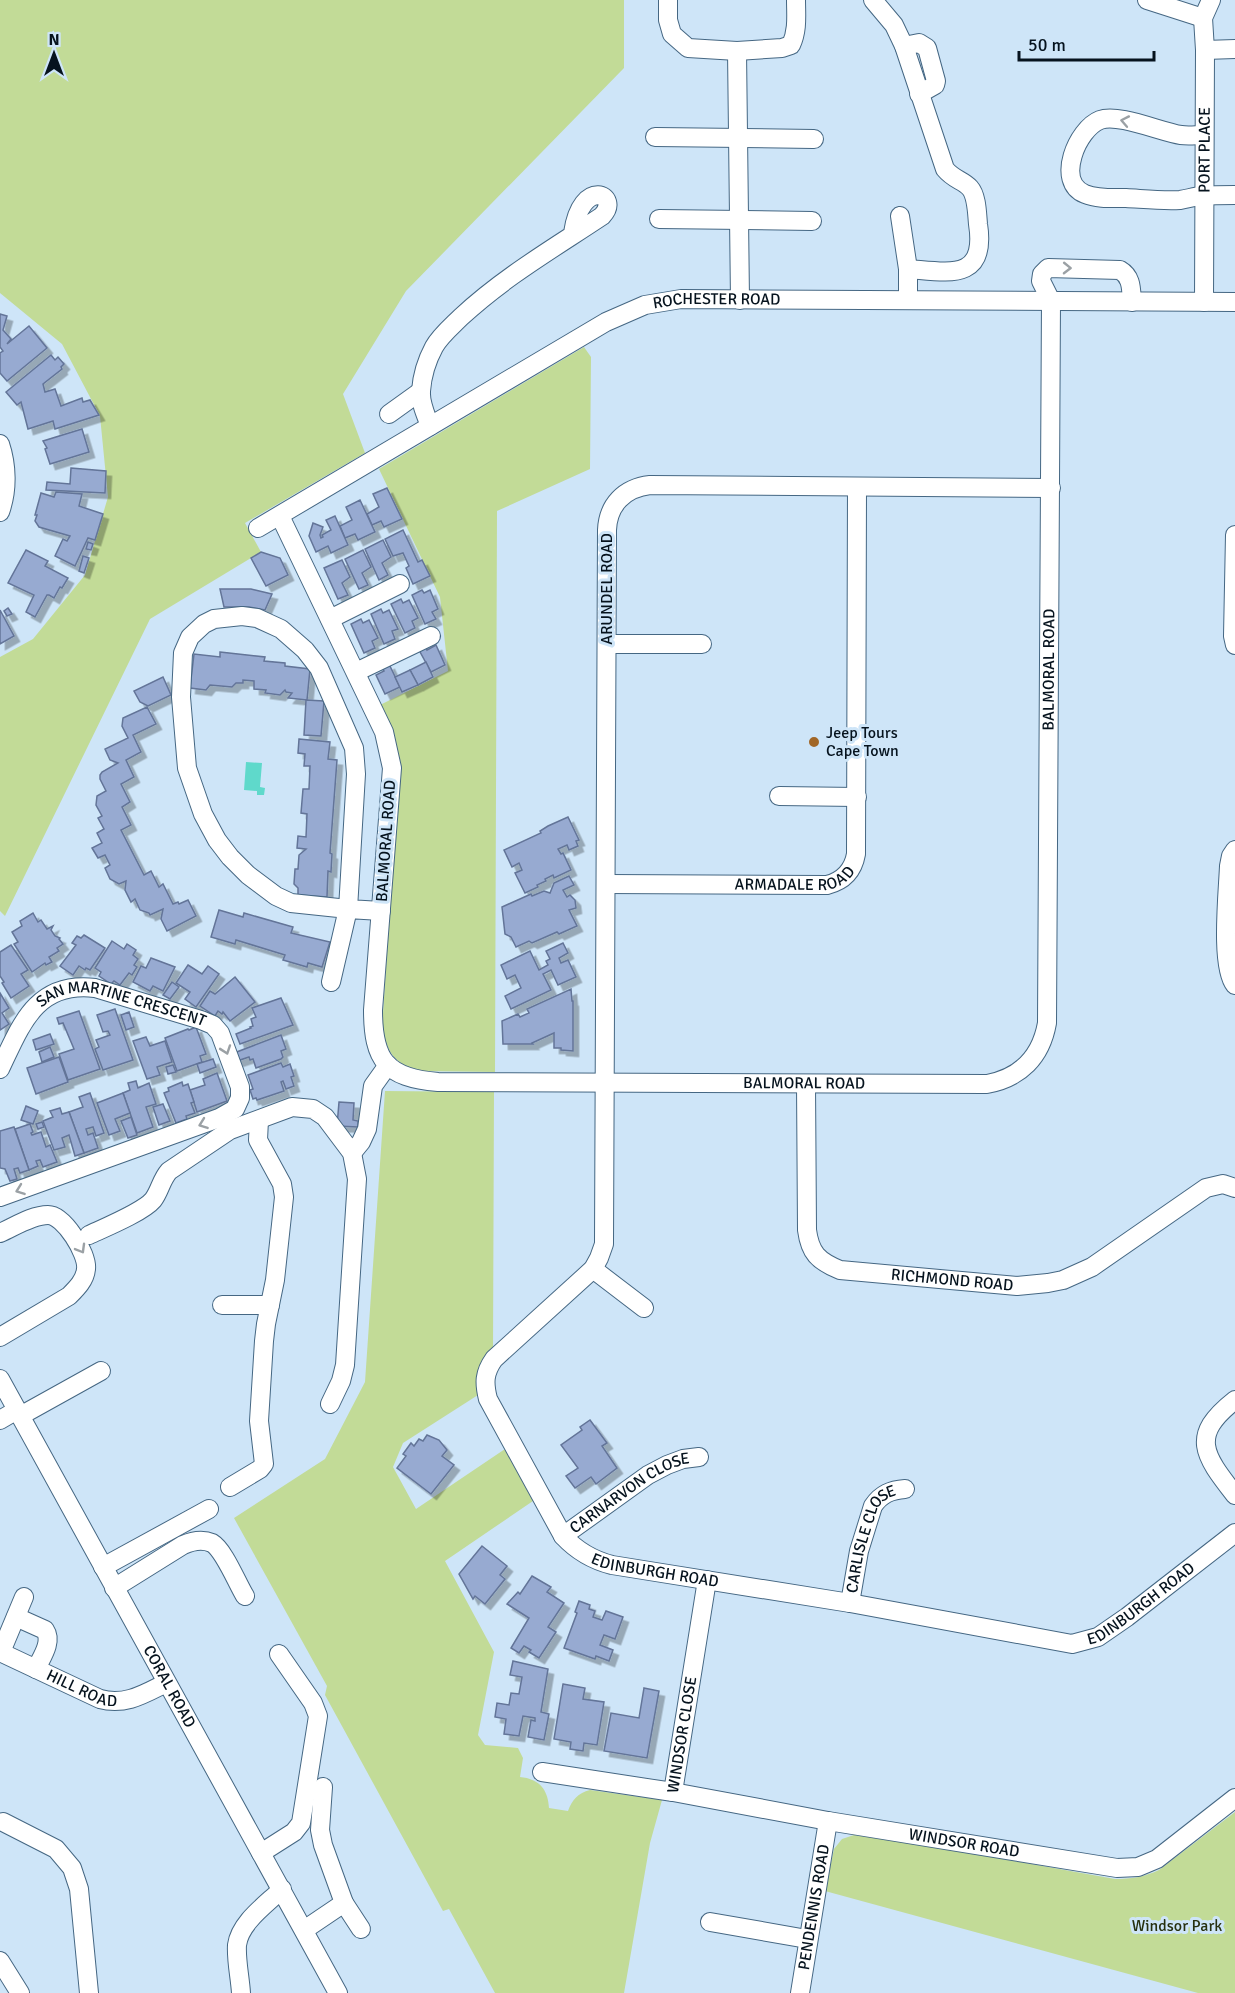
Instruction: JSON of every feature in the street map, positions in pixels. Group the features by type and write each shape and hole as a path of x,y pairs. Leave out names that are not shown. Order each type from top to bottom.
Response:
{"street":[{"path":"668,0 668,20 672,34 679,42 688,48 737,51 782,48 791,45 795,37 796,0"},
{"path":"873,0 894,25 904,46 919,43 927,48 936,81 935,85 919,94 945,169 950,176 971,189 974,195 980,232 975,259 969,267 949,272 908,269"},
{"path":"1147,0 1203,18"},
{"name":"PORT PLACE","path":"1204,302 1205,50 1203,18 1211,0"},
{"path":"1205,50 1235,49"},
{"path":"737,51 740,300"},
{"path":"1204,135 1182,135 1125,121 1100,120 1074,148 1071,157 1071,176 1074,185 1087,195 1101,198 1182,200 1204,196 1235,195"},
{"path":"655,137 814,139"},
{"path":"900,216 908,269 908,300"},
{"path":"658,219 812,221"},
{"path":"430,426 421,403 421,391 434,347 450,327 472,306 573,233"},
{"name":"BALMORAL ROAD","path":"280,516 384,732 392,768 374,1032 377,1049 388,1065 404,1077 418,1080 806,1084 987,1084 998,1082 1019,1072 1035,1056 1041,1046 1047,1023 1051,301 1041,281 1042,272 1048,268 1122,271 1130,280 1132,302"},
{"name":"ROCHESTER ROAD","path":"258,528 606,322 632,309 663,301 681,299 1235,302"},
{"path":"389,414 421,391"},
{"path":"0,444 5,470 5,489 0,512"},
{"name":"ARUNDEL ROAD","path":"604,1082 608,521 614,505 633,489 650,486 1051,489"},
{"name":"ARMADALE ROAD","path":"606,884 818,886 835,883 849,873 855,861 857,797 857,487"},
{"path":"1235,535 1233,636 1235,645"},
{"path":"330,619 400,584"},
{"path":"332,982 348,909 356,774 354,748 319,668 305,650 281,629 257,618 242,616 214,619 204,624 190,637 183,653 181,697 188,768 203,814 217,840 248,875 276,896 291,903 348,909 381,911"},
{"path":"356,672 431,636"},
{"path":"606,644 702,644"},
{"path":"779,796 857,797"},
{"path":"1235,850 1229,866 1227,953 1228,971 1235,985"},
{"name":"SAN MARTINE CRESCENT","path":"0,1069 23,1021 31,1010 53,993 63,989 84,987 95,988 213,1025 220,1033 240,1087 238,1103 225,1116 0,1197"},
{"path":"352,1153 368,1129 373,1086 388,1065"},
{"name":"EDINBURGH ROAD","path":"604,1082 604,1244 599,1258 593,1269 495,1359 487,1370 485,1379 489,1399 563,1536 580,1552 601,1562 850,1603 1064,1643 1081,1642 1098,1637 1235,1533"},
{"name":"RICHMOND ROAD","path":"806,1084 808,1240 817,1257 840,1270 1017,1286 1063,1280 1092,1267 1206,1188 1223,1184 1235,1188"},
{"path":"89,1235 149,1205 157,1195 165,1176 198,1150 230,1130 292,1107 313,1109 325,1117 352,1153 357,1179 346,1359 341,1380 330,1404"},
{"path":"230,1486 260,1469 264,1464 259,1421 266,1324 275,1280 284,1191 258,1140 260,1120"},
{"path":"0,1233 47,1215 55,1216 61,1220 79,1245 86,1257 87,1267 85,1277 69,1296 0,1337"},
{"path":"593,1269 644,1308"},
{"path":"222,1305 270,1305"},
{"path":"0,1420 19,1413 101,1371"},
{"name":"CORAL ROAD","path":"0,1379 338,1993"},
{"path":"1235,1400 1218,1413 1212,1421 1206,1439 1209,1458 1235,1495"},
{"name":"CARNARVON CLOSE","path":"563,1536 648,1475 666,1465 683,1459 699,1457"},
{"name":"CARLISLE CLOSE","path":"850,1603 859,1551 873,1506 888,1492 905,1489"},
{"path":"103,1567 209,1509"},
{"path":"114,1588 183,1545 204,1541 219,1550 245,1596"},
{"name":"WINDSOR CLOSE","path":"542,1772 672,1792 706,1580"},
{"path":"0,1652 24,1597"},
{"path":"16,1617 48,1633 48,1642 36,1669"},
{"name":"HILL ROAD","path":"0,1652 111,1702 132,1699 166,1683"},
{"path":"261,1853 294,1832 301,1823 318,1716 314,1702 279,1654"},
{"path":"323,1787 320,1830 323,1845 344,1903 361,1929"},
{"name":"WINDSOR ROAD","path":"672,1792 828,1821 1092,1865 1127,1868 1146,1864 1157,1858 1235,1798"},
{"name":"PENDENNIS ROAD","path":"800,1993 828,1821"},
{"path":"3,1822 56,1849 72,1868 79,1888 89,1993"},
{"path":"241,1993 237,1954 240,1934 282,1889"},
{"path":"304,1930 344,1903"},
{"path":"710,1922 807,1940"},
{"path":"0,1960 21,1993"}],"green space":[{"path":"0,0 624,0 624,68 406,291 343,394 365,453 245,523 261,552 150,619 5,916 0,911 0,657 33,639 85,575 108,497 100,416 62,344 0,293"},
{"path":"584,347 591,357 590,469 497,511 495,1072 418,1071 393,1056 382,1029 399,765 393,733 380,705 448,671 440,597 379,469"},
{"path":"385,1091 494,1092 493,1352 478,1376 478,1395 403,1443 393,1467 416,1509 505,1449 533,1501 445,1561 494,1652 478,1735 485,1745 518,1748 523,1758 520,1777 533,1780 542,1787 547,1796 549,1808 568,1811 576,1798 590,1790 662,1800 650,1843 624,1993 495,1993 449,1909 443,1911 325,1695 327,1686 234,1518 325,1459 365,1382"},
{"name":"Windsor Park","path":"1235,1812 1235,1993 1198,1993 825,1891 834,1849 842,1839 854,1835 913,1843 1115,1879 1127,1879 1159,1870"}],"shaded area":[{"path":"246,762 262,763 260,787 265,788 264,795 257,795 257,791 244,790"}],"building":[{"path":"0,314 7,316 3,330 11,339 7,344 29,326 47,348 7,381 0,373 0,353 3,351 0,347"},
{"path":"51,355 55,360 58,357 64,364 62,369 43,384 45,392 55,389 61,406 82,398 83,402 90,400 99,415 55,429 53,421 28,429 21,402 17,405 6,392"},
{"path":"82,429 89,452 50,464 43,441"},
{"path":"71,468 106,471 105,493 46,490 47,482 70,484"},
{"path":"387,488 402,519 384,527 381,521 372,525 367,514 379,507 373,494"},
{"path":"56,492 82,494 79,506 103,514 95,540 88,538 75,566 55,556 63,539 67,541 70,536 39,527 35,521 41,493 54,497"},
{"path":"360,500 375,532 358,540 355,534 345,538 340,526 352,520 346,507"},
{"path":"335,516 348,545 331,553 328,546 316,552 309,536 313,523 323,527 321,538 331,530 326,520"},
{"path":"403,530 418,562 422,560 430,576 413,584 403,553 393,556 385,539"},
{"path":"383,540 391,557 382,563 388,575 379,580 365,549"},
{"path":"88,542 93,544 91,550 86,549"},
{"path":"26,550 48,561 45,566 68,578 54,598 47,595 35,617 26,612 34,595 8,583"},
{"path":"363,550 371,567 362,573 368,585 359,589 345,559"},
{"path":"261,552 280,558 288,575 266,586 251,558"},
{"path":"83,556 89,558 84,573 79,571"},
{"path":"342,560 350,577 342,583 348,595 338,599 324,568"},
{"path":"220,589 251,589 272,594 265,610 249,607 224,607"},
{"path":"422,590 424,593 430,590 438,609 432,612 436,619 425,624 412,595"},
{"path":"401,599 403,603 409,600 418,618 412,621 415,628 405,633 391,604"},
{"path":"8,608 12,614 7,616 4,611"},
{"path":"381,609 383,613 389,610 398,629 392,631 395,639 384,644 371,614"},
{"path":"0,610 14,636 0,644"},
{"path":"361,619 363,623 369,620 378,638 372,641 375,648 364,653 351,624"},
{"path":"436,645 445,665 431,672 419,650 426,646 427,650"},
{"path":"220,652 265,657 264,661 310,669 307,700 288,698 292,693 285,690 280,695 265,693 266,690 254,689 254,681 243,680 243,683 236,683 232,687 210,685 206,690 190,688 194,654 220,657"},
{"path":"426,662 433,677 418,685 410,670"},
{"path":"389,664 400,687 385,694 376,675 384,671 382,668"},
{"path":"410,670 418,685 402,692 395,677"},
{"path":"163,677 171,695 148,706 140,702 134,691"},
{"path":"306,700 324,701 321,736 304,735"},
{"path":"147,707 156,724 133,735 141,752 126,760 134,777 121,784 130,802 122,807 131,825 121,830 144,875 151,871 159,887 163,884 173,904 188,900 196,916 167,931 161,919 163,909 150,915 140,910 135,899 131,902 125,890 126,881 119,884 110,879 105,868 110,865 105,855 98,858 92,848 102,843 97,833 104,829 98,818 102,816 96,805 97,796 106,791 100,775 118,763 110,760 105,749 128,738 122,726 123,718"},
{"path":"299,739 330,742 328,759 337,760 330,853 332,854 331,872 328,871 327,897 298,895 298,888 294,884 299,855 306,849 297,848 298,836 306,837 307,814 301,813 303,789 309,789 310,766 304,766 305,754 298,753"},
{"path":"568,817 579,840 576,841 578,846 569,850 567,845 558,849 561,854 563,853 571,870 554,878 553,875 545,879 546,881 537,885 538,887 525,893 515,873 522,870 519,863 512,867 504,850 541,833 540,831 548,826"},
{"path":"569,876 574,885 563,890 567,897 570,895 575,900 576,908 569,910 577,926 516,947 511,937 505,934 502,907 531,894 532,896 544,891 550,893 554,883"},
{"path":"219,910 243,917 244,913 293,927 291,933 330,942 322,967 308,963 307,967 283,960 285,955 236,940 235,944 211,937"},
{"path":"33,913 38,922 41,920 47,929 53,926 51,930 63,944 57,948 59,951 49,957 52,962 46,965 45,963 32,972 14,944 18,942 12,932 22,926 20,921"},
{"path":"84,935 105,948 90,970 79,966 73,975 60,966 76,945 72,943 77,936 81,938"},
{"path":"112,941 124,949 127,944 136,950 133,955 138,959 134,965 137,967 132,975 129,973 120,985 114,981 111,984 99,976 101,972 95,968"},
{"path":"563,943 568,953 559,958 561,963 568,960 576,977 558,985 551,970 543,974 551,990 511,1009 505,996 521,988 515,975 507,979 501,965 530,951 539,970 548,965 546,961 550,959 546,951"},
{"path":"11,945 28,970 21,974 29,986 11,998 0,976 0,952"},
{"path":"151,958 175,967 163,991 153,986 150,991 133,982 141,966 146,968"},
{"path":"188,965 202,974 208,966 219,974 196,1007 185,999 190,992 176,983"},
{"path":"235,977 255,1002 230,1021 223,1012 222,1014 218,1011 215,1016 200,1006 210,991 215,994"},
{"path":"172,982 179,987 170,999 163,995"},
{"path":"571,989 573,1051 554,1048 554,1033 533,1044 503,1044 502,1021 518,1014 520,1017 529,1013 527,1009"},
{"path":"0,993 9,1008 2,1013 9,1024 0,1030"},
{"path":"281,998 293,1025 240,1044 236,1034 253,1026 251,1019 256,1017 252,1008"},
{"path":"115,1009 133,1060 103,1070 95,1049 99,1047 96,1040 110,1035 108,1031 103,1032 97,1015"},
{"path":"79,1011 100,1069 68,1080 59,1054 74,1049 63,1023 59,1024 57,1018"},
{"path":"129,1012 134,1027 126,1030 121,1015"},
{"path":"196,1027 206,1054 200,1056 202,1062 177,1071 165,1038"},
{"path":"50,1034 54,1044 36,1050 33,1040"},
{"path":"281,1035 286,1049 281,1051 283,1057 281,1059 256,1068 253,1059 250,1060 249,1057 237,1061 234,1053"},
{"path":"146,1037 150,1046 165,1041 172,1062 157,1067 160,1075 147,1079 133,1041"},
{"path":"50,1047 54,1057 42,1062 39,1052"},
{"path":"59,1057 68,1082 36,1094 27,1068"},
{"path":"213,1059 216,1067 200,1073 197,1064"},
{"path":"281,1063 283,1067 290,1064 294,1086 286,1089 283,1081 281,1082 284,1091 257,1100 253,1099 250,1090 253,1089 248,1075"},
{"path":"173,1065 176,1072 168,1074 166,1067"},
{"path":"217,1073 227,1101 197,1112 190,1090 205,1085 203,1079"},
{"path":"136,1081 138,1088 149,1083 156,1104 146,1107 153,1127 137,1133 123,1093 130,1090 128,1083"},
{"path":"182,1082 183,1086 188,1084 195,1113 176,1123 164,1093 169,1091 168,1088"},
{"path":"90,1093 104,1133 96,1136 93,1127 86,1129 88,1135 93,1133 98,1148 84,1153 69,1112 83,1107 79,1097"},
{"path":"123,1093 130,1113 115,1119 120,1131 109,1135 97,1103"},
{"path":"339,1102 354,1103 353,1120 358,1121 358,1127 337,1126"},
{"path":"163,1104 170,1121 159,1125 153,1107"},
{"path":"26,1106 38,1111 33,1124 21,1120"},
{"path":"60,1108 62,1114 69,1112 84,1153 75,1156 69,1135 62,1138 65,1147 54,1150 43,1121 53,1117 50,1111"},
{"path":"131,1117 137,1135 128,1138 121,1121"},
{"path":"42,1122 44,1127 38,1129 36,1124"},
{"path":"30,1124 32,1135 41,1132 46,1147 50,1145 57,1162 43,1167 40,1160 36,1161 38,1166 29,1170 15,1129"},
{"path":"14,1127 29,1170 20,1173 18,1168 14,1169 17,1179 10,1181 5,1169 0,1168 0,1131"},
{"path":"590,1420 607,1443 602,1446 617,1468 596,1484 591,1477 575,1488 566,1476 578,1468 561,1445 582,1430 580,1427"},
{"path":"427,1435 439,1440 447,1450 442,1456 454,1465 431,1494 397,1468 406,1456 403,1454 411,1443 414,1446 419,1439 423,1441"},
{"path":"482,1546 507,1566 500,1575 505,1579 485,1604 475,1596 473,1599 459,1574"},
{"path":"532,1576 551,1587 547,1592 564,1603 548,1627 556,1632 539,1658 524,1646 519,1653 511,1648 529,1618 507,1604 518,1592 520,1594"},
{"path":"579,1601 590,1605 589,1609 595,1611 593,1617 602,1620 606,1611 623,1617 615,1639 604,1635 600,1645 613,1650 609,1661 596,1656 595,1659 564,1648"},
{"path":"513,1661 548,1669 541,1712 549,1714 544,1740 528,1737 531,1720 535,1721 535,1718 523,1716 519,1736 504,1734 506,1719 495,1717 497,1703 509,1705 511,1693 519,1694 522,1677 510,1675"},
{"path":"563,1684 585,1688 583,1699 604,1702 597,1745 584,1743 583,1751 570,1749 571,1742 554,1739"},
{"path":"644,1688 659,1691 647,1758 604,1751 611,1713 639,1718"}],"place":[{"name":"Jeep Tours Cape Town","path":"814,742"}]}
